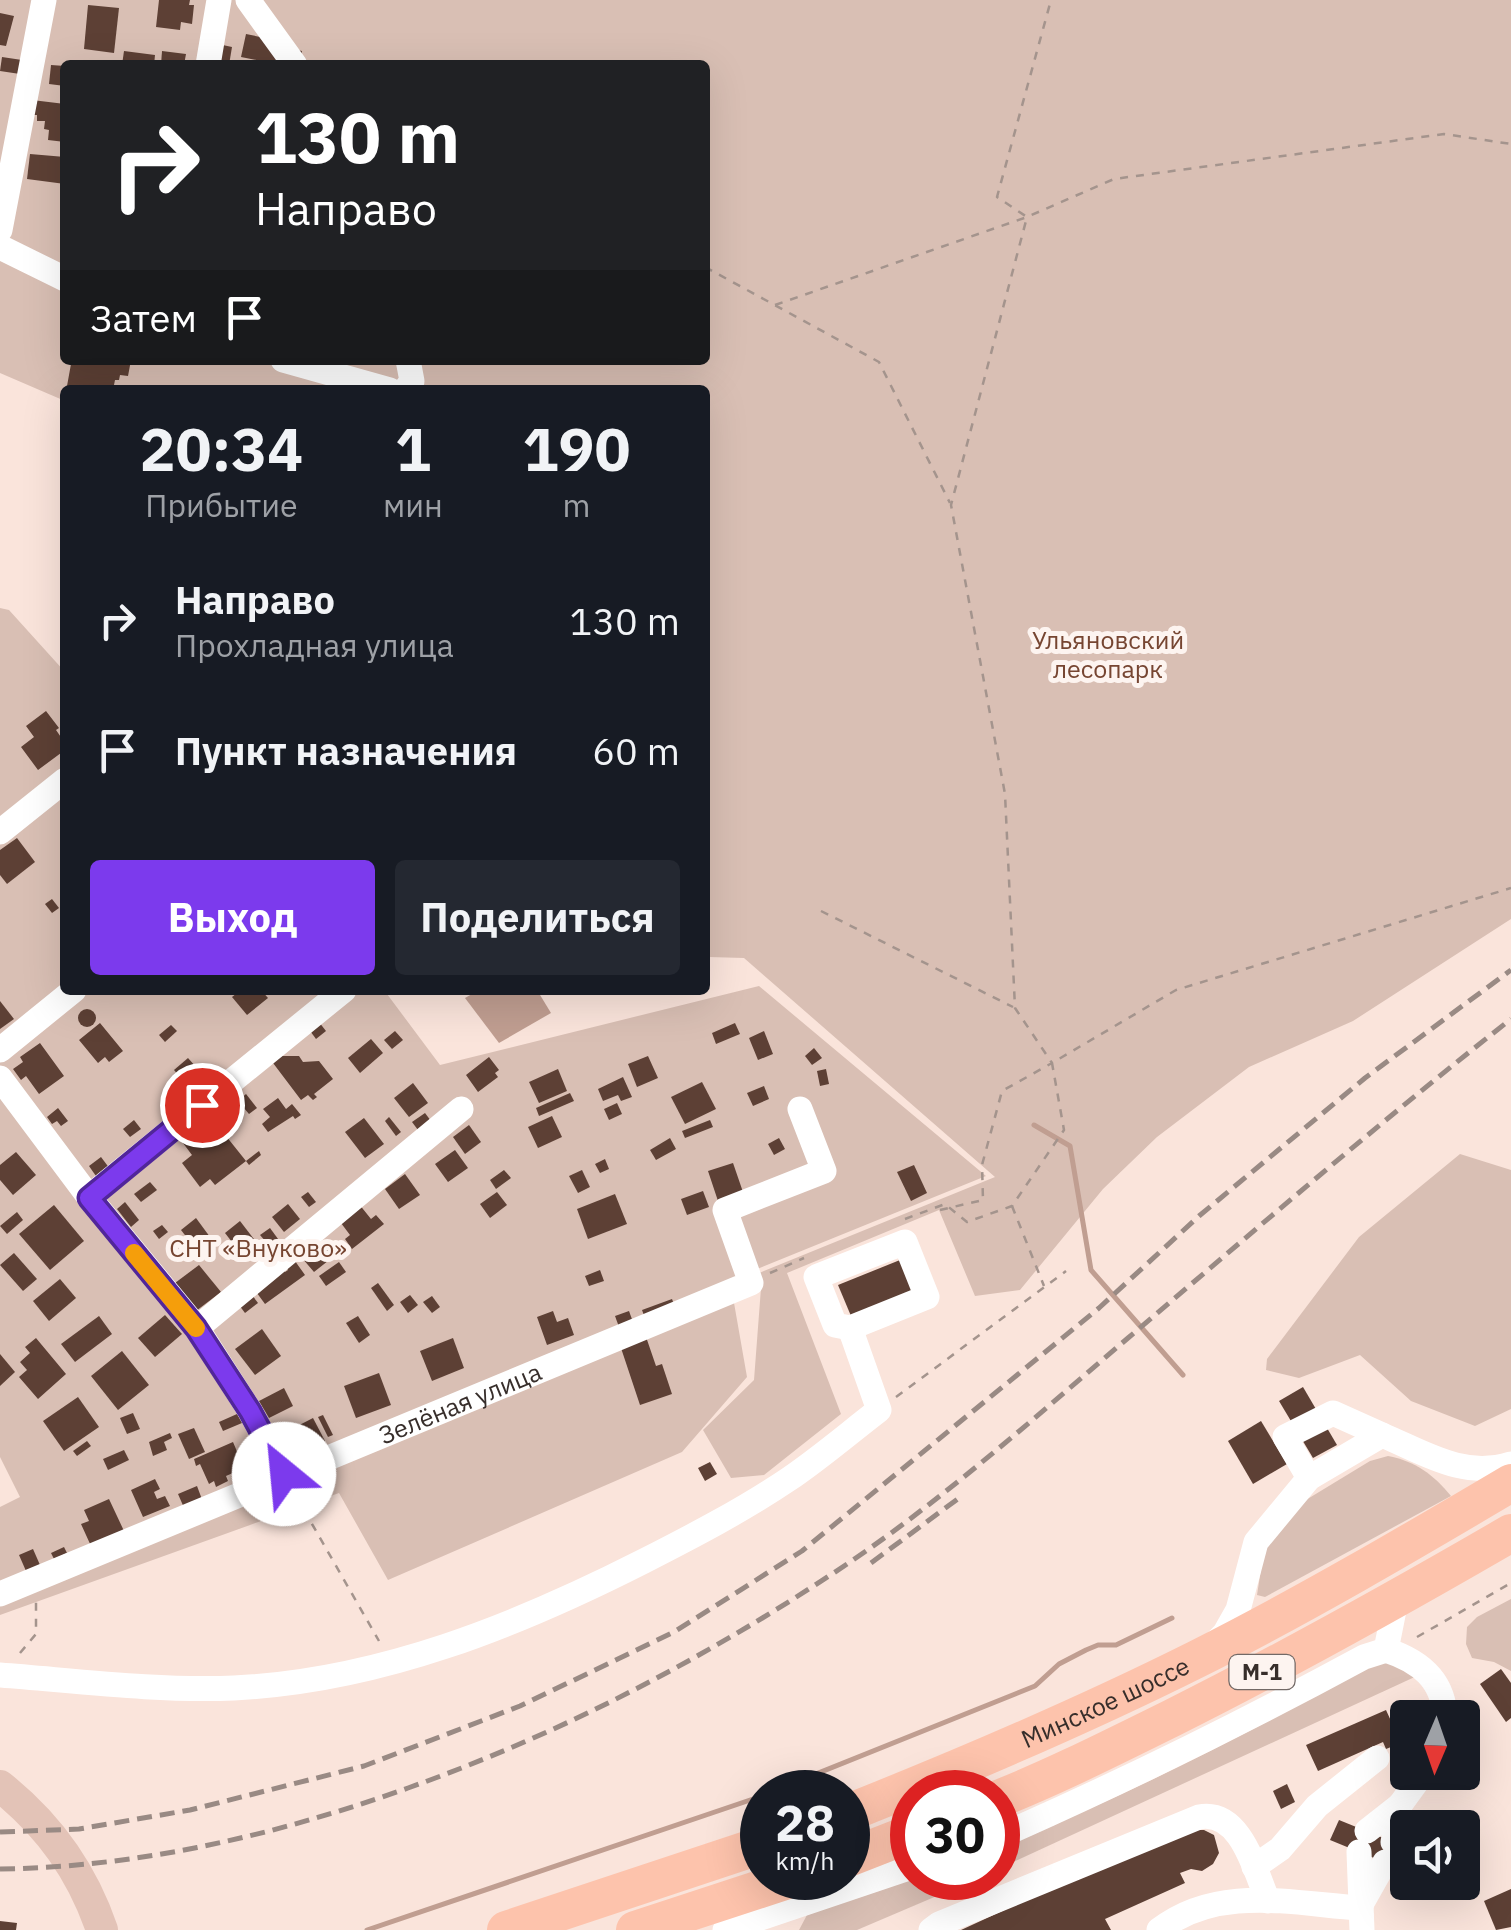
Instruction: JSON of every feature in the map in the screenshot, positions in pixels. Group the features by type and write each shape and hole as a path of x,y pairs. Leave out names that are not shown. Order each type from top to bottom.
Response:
{"highway":[{"name":"Минское шоссе","path":"870,1804 1035,1734 1198,1658 1511,1483"},
{"name":"Минское шоссе","path":"1020,1790 1249,1679 1396,1600 1511,1532"},
{"path":"506,1930 740,1851"},
{"path":"636,1930 760,1900"}],"main road":[{"path":"0,1786 33,1813 55,1838 82,1881 102,1930"}],"street":[{"path":"0,230 44,0"},
{"path":"209,60 219,0"},
{"path":"248,0 291,60"},
{"path":"0,247 60,276"},
{"path":"302,365 372,385"},
{"path":"0,832 60,784"},
{"path":"0,1050 68,995"},
{"path":"89,1198 338,995"},
{"path":"0,1078 89,1198 196,1328 250,1411 284,1474"},
{"path":"196,1328 461,1108"},
{"name":"Зелёная улица","path":"0,1594 751,1283 725,1210 824,1171 800,1110"},
{"path":"1,1675 139,1686 234,1688 315,1680 392,1664 500,1627 590,1589 688,1539 789,1479 879,1410 850,1328"},
{"path":"1309,1478 1285,1437 1333,1413 1445,1464 1484,1470 1511,1464"},
{"path":"1198,1658 1225,1633 1238,1610 1256,1542 1309,1478 1382,1435"},
{"path":"1386,1650 1396,1600"},
{"path":"1020,1828 1227,1732 1364,1657 1386,1650 1407,1657 1430,1674 1444,1700"},
{"path":"1254,1867 1280,1850 1317,1806 1377,1758"},
{"path":"1360,1919 1363,1842 1410,1790"},
{"path":"1360,1919 1389,1852 1400,1804"},
{"path":"931,1930 1211,1815 1228,1823 1245,1846 1268,1901"},
{"path":"724,1930 782,1900"},
{"path":"790,1930 799,1900"},
{"path":"1159,1930 1178,1915 1220,1900 1268,1901 1360,1919"}],"path":[{"path":"1027,216 997,198 1051,0"},
{"path":"775,305 1027,216 1114,179 1444,134 1511,144"},
{"path":"951,504 1027,216"},
{"path":"710,270 878,362 951,504 1005,794 1015,1008"},
{"path":"940,1210 983,1200 982,1165 1002,1092 1176,990 1511,888"},
{"path":"821,911 1015,1008 1052,1063 1064,1130 1056,1145"},
{"path":"1012,1206 1044,1288"},
{"path":"879,1410 1066,1272"},
{"path":"284,1474 392,1664"},
{"path":"1,1675 36,1634 37,1580"},
{"path":"1386,1650 1414,1640 1511,1583"}],"green space":[{"name":"Ульяновский лесопарк","path":"0,0 1511,0 1511,919 1353,1021 1249,1067 1157,1137 1103,1189 1020,1290 975,1296 939,1210 787,1273 841,1414 764,1475 731,1478 703,1430 754,1380 759,1273 995,1177 744,958 710,957 710,385 60,385 60,399 0,373"},
{"name":"СНТ «Внуково»","path":"0,608 9,610 60,666 60,995 388,995 440,1065 759,986 986,1176 730,1280 747,1377 682,1452 388,1580 339,1493 0,1615 0,1507 20,1497 0,1457"},
{"path":"1460,1154 1511,1170 1511,1409 1475,1426 1411,1401 1360,1355 1299,1378 1266,1370 1267,1359 1359,1237"},
{"path":"1388,1456 1423,1470 1451,1496 1265,1597 1257,1595 1264,1550 1296,1506 1370,1461"},
{"path":"1511,1599 1511,1671 1494,1662 1472,1658 1466,1644 1467,1627 1477,1617"},
{"path":"1387,1661 1419,1675 1020,1859 1020,1837 1143,1784"},
{"path":"890,1886 890,1900 927,1900 857,1930 799,1930 807,1915 850,1900 870,1900 870,1893"}],"shaded area":[{"path":"540,995 551,1013 499,1043 465,998"}],"building":[{"path":"159,0 190,0 189,5 194,5 192,24 181,22 180,30 156,27"},
{"path":"88,5 119,8 114,53 84,49"},
{"path":"0,13 14,16 6,46 0,45"},
{"path":"246,34 265,38 264,43 302,51 300,60 241,57"},
{"path":"218,44 232,47 230,60 215,60"},
{"path":"124,51 155,55 154,60 123,60"},
{"path":"162,51 186,54 185,60 161,60"},
{"path":"2,57 22,60 20,74 0,71"},
{"path":"51,65 60,66 60,85 49,84"},
{"path":"32,100 60,103 60,141 48,140 45,121 37,121 37,115 31,115"},
{"path":"30,154 60,157 60,183 27,179"},
{"path":"71,365 130,365 128,376 120,375 114,385 67,385"},
{"path":"46,711 59,728 56,730 60,754 38,770 21,747 34,737 26,726"},
{"path":"17,838 35,862 7,884 0,875 0,850"},
{"path":"52,899 59,908 52,913 45,904"},
{"path":"265,995 268,998 247,1015 232,997"},
{"path":"0,1001 14,1019 0,1029"},
{"path":"87,1009 96,1018 87,1027 78,1018"},
{"path":"315,1017 326,1031 316,1039 305,1024"},
{"path":"100,1023 123,1051 109,1062 105,1057 98,1063 79,1040"},
{"path":"735,1023 740,1034 716,1044 712,1033"},
{"path":"171,1025 177,1031 165,1042 159,1035"},
{"path":"395,1031 403,1040 392,1049 384,1040"},
{"path":"764,1031 773,1054 758,1060 749,1038"},
{"path":"371,1039 383,1053 360,1073 348,1058"},
{"path":"40,1043 64,1076 39,1094 26,1076 21,1080 13,1069 23,1062 20,1057"},
{"path":"814,1048 822,1058 812,1065 805,1056"},
{"path":"299,1056 303,1062 319,1061 333,1079 314,1094 317,1097 313,1100 308,1095 301,1100 270,1059"},
{"path":"648,1056 658,1078 637,1087 628,1064"},
{"path":"489,1057 499,1070 495,1073 498,1077 478,1092 466,1075"},
{"path":"188,1058 204,1076 190,1088 174,1070"},
{"path":"558,1069 567,1091 539,1103 529,1082"},
{"path":"826,1069 829,1084 820,1086 817,1071"},
{"path":"623,1077 632,1097 621,1101 618,1095 603,1101 598,1089"},
{"path":"702,1082 716,1109 685,1124 671,1097"},
{"path":"413,1083 428,1103 409,1117 394,1098"},
{"path":"764,1086 769,1099 753,1106 747,1093"},
{"path":"570,1093 574,1101 539,1116 536,1108"},
{"path":"231,1094 241,1108 227,1119 216,1105"},
{"path":"246,1094 257,1108 249,1114 238,1101"},
{"path":"278,1098 286,1109 292,1104 301,1115 268,1132 262,1124 270,1117 263,1109"},
{"path":"617,1103 622,1114 609,1120 604,1109"},
{"path":"58,1108 68,1121 61,1126 57,1121 52,1124 47,1117"},
{"path":"425,1113 431,1121 418,1130 412,1122"},
{"path":"210,1116 246,1161 215,1185 210,1179 200,1187 182,1163 192,1155 183,1143 192,1136 189,1132"},
{"path":"552,1116 562,1137 538,1148 528,1127"},
{"path":"389,1117 401,1132 396,1136 385,1121"},
{"path":"364,1118 384,1144 365,1158 345,1132"},
{"path":"134,1120 141,1129 130,1137 123,1129"},
{"path":"710,1120 713,1127 685,1138 682,1131"},
{"path":"469,1125 481,1142 465,1154 453,1137"},
{"path":"670,1138 676,1149 656,1160 650,1150"},
{"path":"779,1138 785,1149 774,1155 768,1144"},
{"path":"455,1150 468,1168 448,1182 435,1164"},
{"path":"259,1151 261,1155 249,1165 246,1161"},
{"path":"16,1152 36,1175 13,1195 0,1180 0,1165"},
{"path":"101,1157 110,1169 98,1179 89,1166"},
{"path":"605,1159 609,1169 600,1173 595,1164"},
{"path":"733,1163 743,1192 718,1201 708,1171"},
{"path":"914,1165 927,1193 911,1201 897,1172"},
{"path":"504,1170 511,1178 496,1189 490,1180"},
{"path":"582,1170 590,1187 578,1193 569,1176"},
{"path":"405,1174 420,1195 399,1209 385,1189"},
{"path":"150,1182 157,1190 141,1202 134,1194"},
{"path":"703,1191 709,1207 687,1215 681,1199"},
{"path":"308,1192 316,1202 309,1207 301,1197"},
{"path":"497,1192 507,1205 490,1218 480,1204"},
{"path":"615,1194 627,1224 588,1239 577,1209"},
{"path":"125,1202 139,1220 131,1227 117,1209"},
{"path":"288,1204 300,1219 284,1232 272,1217"},
{"path":"359,1204 371,1219 376,1215 384,1224 352,1249 345,1239 350,1235 338,1219"},
{"path":"54,1205 84,1241 50,1270 19,1234"},
{"path":"17,1212 23,1220 7,1234 0,1226"},
{"path":"196,1218 210,1237 195,1248 181,1230"},
{"path":"240,1221 260,1247 245,1259 225,1233"},
{"path":"162,1225 168,1232 159,1239 153,1231"},
{"path":"270,1228 281,1243 272,1249 260,1235"},
{"path":"312,1238 321,1251 330,1244 338,1253 314,1272 296,1251"},
{"path":"14,1253 37,1279 23,1291 0,1265"},
{"path":"290,1254 305,1275 265,1304 251,1285 280,1264 285,1272 288,1270 282,1260"},
{"path":"900,1260 913,1291 851,1316 838,1285"},
{"path":"339,1262 346,1272 326,1286 319,1276"},
{"path":"199,1265 221,1292 196,1311 175,1283"},
{"path":"600,1270 604,1281 589,1286 585,1276"},
{"path":"60,1279 76,1298 49,1321 33,1301"},
{"path":"378,1283 394,1305 387,1311 371,1288"},
{"path":"249,1291 258,1303 245,1313 236,1301"},
{"path":"410,1295 418,1305 408,1313 400,1302"},
{"path":"432,1296 440,1307 432,1313 423,1302"},
{"path":"672,1299 675,1307 645,1318 642,1310"},
{"path":"553,1311 557,1322 568,1318 574,1335 547,1345 537,1317"},
{"path":"629,1311 633,1322 619,1327 615,1316"},
{"path":"165,1315 182,1334 155,1357 138,1338"},
{"path":"99,1316 112,1334 75,1362 61,1344"},
{"path":"358,1316 370,1335 359,1343 346,1323"},
{"path":"262,1329 281,1356 255,1375 235,1349"},
{"path":"644,1331 656,1366 662,1364 672,1394 640,1405 620,1345"},
{"path":"36,1338 66,1374 38,1399 19,1377 27,1370 20,1362 30,1353 25,1347"},
{"path":"453,1338 464,1368 432,1381 420,1351"},
{"path":"122,1351 149,1385 118,1410 91,1376"},
{"path":"0,1354 15,1372 0,1386"},
{"path":"379,1373 391,1405 356,1418 344,1386"},
{"path":"1303,1387 1337,1445 1313,1458 1279,1401"},
{"path":"284,1388 293,1406 269,1418 259,1401"},
{"path":"78,1397 99,1427 64,1451 43,1421"},
{"path":"133,1413 140,1429 127,1434 120,1418"},
{"path":"237,1414 242,1423 223,1431 219,1422"},
{"path":"323,1415 333,1435 328,1437 318,1417"},
{"path":"313,1418 325,1441 296,1456 284,1433"},
{"path":"1261,1421 1287,1464 1253,1484 1228,1441"},
{"path":"194,1428 205,1452 189,1459 178,1434"},
{"path":"170,1433 172,1438 164,1442 167,1450 153,1456 149,1442"},
{"path":"87,1441 91,1446 77,1456 73,1451"},
{"path":"233,1442 244,1468 226,1476 228,1481 216,1487 214,1481 209,1484 194,1459"},
{"path":"124,1450 129,1460 108,1470 103,1459"},
{"path":"710,1462 717,1474 705,1481 698,1468"},
{"path":"155,1479 160,1489 154,1492 157,1499 165,1496 170,1506 143,1517 131,1490"},
{"path":"197,1486 203,1502 185,1510 178,1494"},
{"path":"109,1499 124,1531 91,1546 81,1524 89,1521 84,1510"},
{"path":"64,1547 67,1553 54,1559 51,1553"},
{"path":"33,1549 40,1565 26,1571 19,1555"},
{"path":"1501,1669 1511,1683 1511,1718 1506,1722 1480,1684"},
{"path":"1386,1710 1390,1719 1390,1747 1386,1749 1383,1742 1318,1771 1306,1745"},
{"path":"1287,1784 1295,1802 1281,1809 1273,1791"},
{"path":"1339,1820 1390,1841 1390,1865 1330,1840"},
{"path":"1191,1830 1214,1835 1219,1853 1213,1864 1202,1871 1180,1873 1185,1883 1105,1919 1111,1930 961,1930 1165,1836"},
{"path":"1511,1889 1511,1927 1496,1930 1484,1901"},
{"path":"0,1921 17,1923 16,1930 0,1930"}],"waterway":[{"path":"1034,1125 1070,1146 1091,1270 1183,1375"},
{"path":"826,1770 1035,1686 1059,1664 1086,1650 1116,1645 1172,1618"},
{"path":"367,1930 740,1803"}],"railway":[{"path":"0,1832 79,1829 190,1810 364,1766 520,1706 674,1632 802,1551 1099,1308 1199,1216 1365,1078 1511,970"},
{"path":"0,1869 156,1855 308,1820 408,1788 518,1745 677,1667 829,1576 945,1492 1511,1019"},
{"path":"871,1563 959,1498"}],"slow traffic":[{"path":"134,1253 196,1328"}],"route":[{"path":"202,1105 89,1198 196,1328 250,1411 284,1474"}]}
